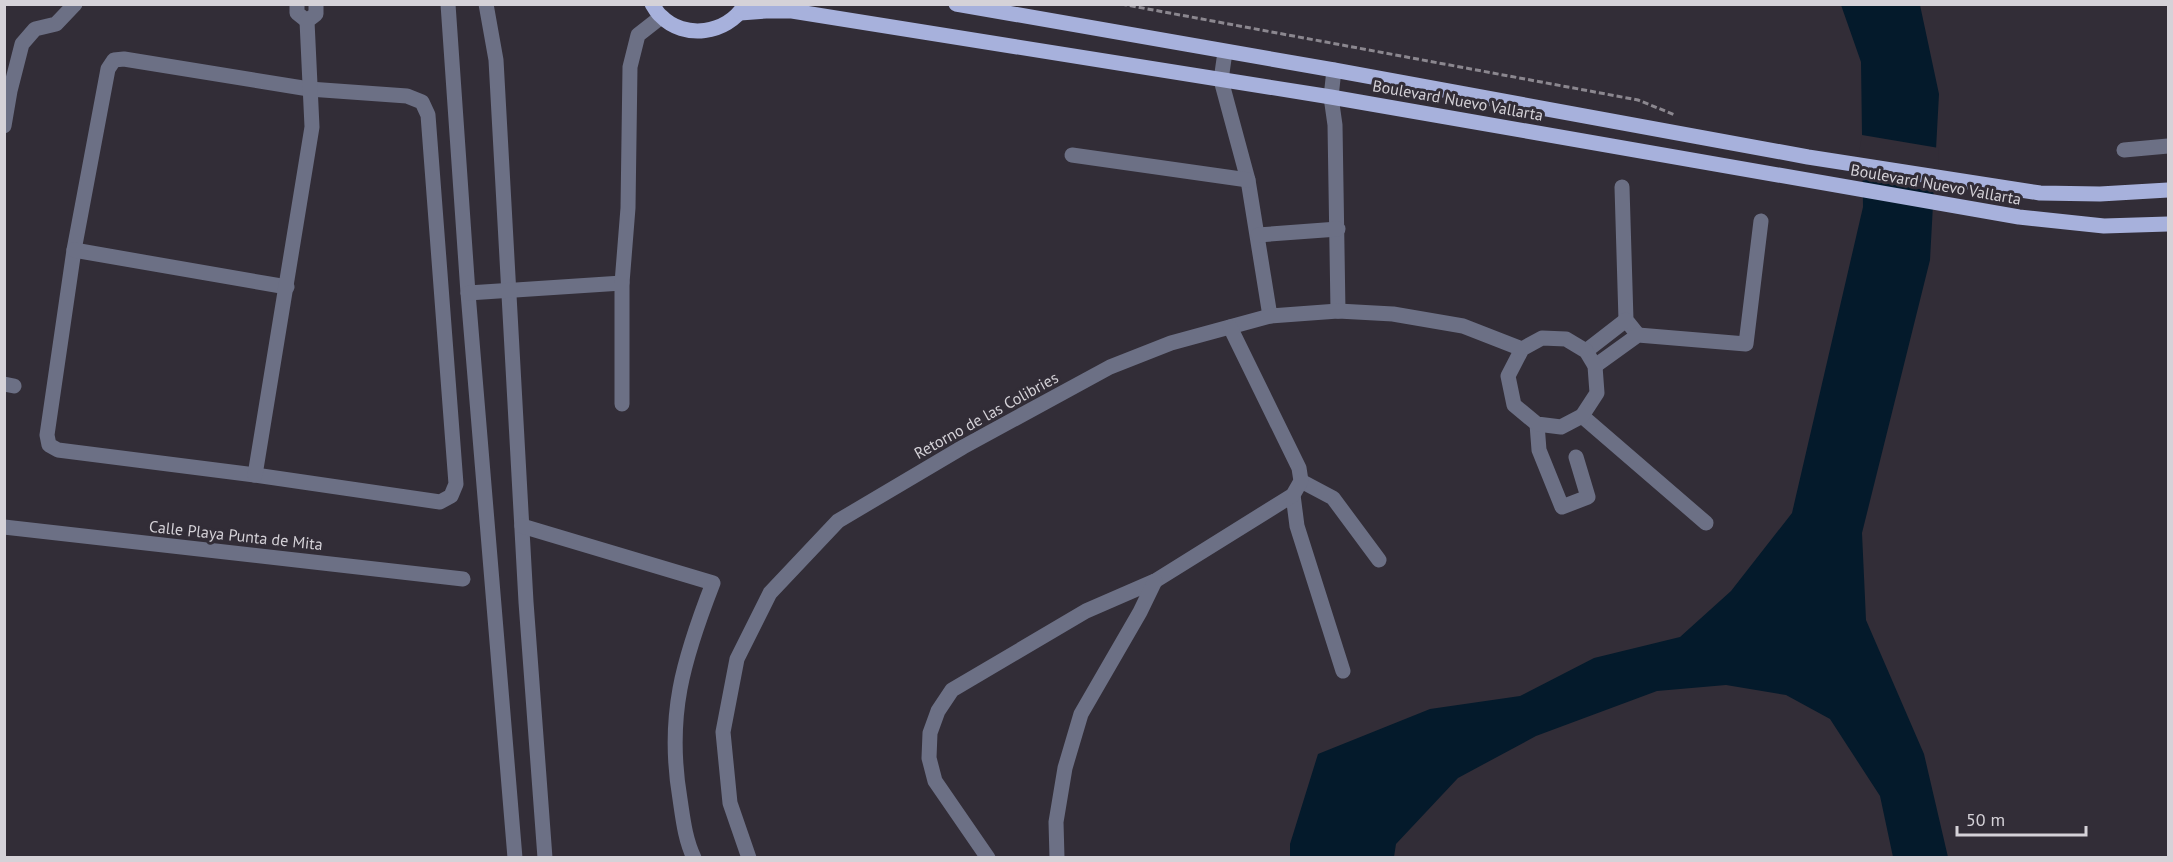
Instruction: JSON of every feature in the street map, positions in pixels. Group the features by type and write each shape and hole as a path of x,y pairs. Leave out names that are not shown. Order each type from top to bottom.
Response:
{"main road":[{"name":"Boulevard Nuevo Vallarta","path":"956,4 1334,70 1808,157 2040,193 2100,194 2169,190"},
{"name":"Boulevard Nuevo Vallarta","path":"656,11 679,28 701,32 722,26 743,9 792,11 1331,97 2019,217 2104,226 2169,224"}],"street":[{"path":"297,4 297,13 308,21"},
{"path":"255,475 312,128 308,21 316,14 316,4"},
{"path":"448,4 468,293 515,858"},
{"path":"486,4 496,60 522,526 545,858"},
{"path":"4,126 7,91 22,44 35,29 56,24 70,7"},
{"path":"622,404 622,283 628,208 630,67 638,35 656,11"},
{"path":"1225,52 1221,80 1248,180 1270,316"},
{"path":"124,59 309,89 407,96 422,102 428,115 456,484 451,496 440,502 255,475 58,450 49,445 47,435 74,250 108,69 114,60 124,59"},
{"path":"1334,70 1331,97 1335,125 1338,311"},
{"path":"2124,150 2169,146"},
{"path":"1072,155 1248,180"},
{"path":"1622,187 1626,320 1638,335"},
{"path":"1595,366 1638,335 1746,344 1761,221"},
{"path":"1258,235 1338,229"},
{"path":"74,250 287,287"},
{"path":"468,293 622,283"},
{"name":"Retorno de las Colibries","path":"749,858 730,803 723,732 737,659 770,593 838,521 963,447 1110,367 1171,343 1270,316 1338,311 1393,314 1463,326 1522,349"},
{"path":"1586,351 1626,320"},
{"path":"1230,327 1299,468 1297,526 1343,671"},
{"path":"1542,338 1566,339 1586,351 1595,366 1597,393 1582,416 1561,426 1537,424 1514,405 1508,375 1522,349 1542,338"},
{"path":"1582,416 1706,523"},
{"path":"1537,424 1539,450 1559,505 1562,507 1588,497 1576,457"},
{"path":"988,858 935,781 928,758 930,733 938,711 952,690 1086,611 1155,581 1297,488 1333,498 1379,560"},
{"path":"522,526 713,583 688,651 678,693 674,738 685,834 694,858"},
{"name":"Calle Playa Punta de Mita","path":"4,527 463,579"},
{"path":"1057,858 1056,822 1061,790 1081,714 1140,612 1155,581"}],"path":[{"path":"1121,4 1638,100 1680,117"}],"water":[{"path":"1841,5 1920,5 1939,94 1930,260 1862,533 1866,620 1924,754 1948,857 1893,857 1880,796 1830,719 1786,695 1726,685 1657,691 1536,736 1458,778 1396,844 1394,857 1290,857 1290,844 1318,754 1430,709 1520,696 1594,658 1680,637 1731,591 1792,513 1863,207 1861,62"}],"pier":[{"path":"1862,135 1939,148 1937,192 1860,179 1859,153"}]}
